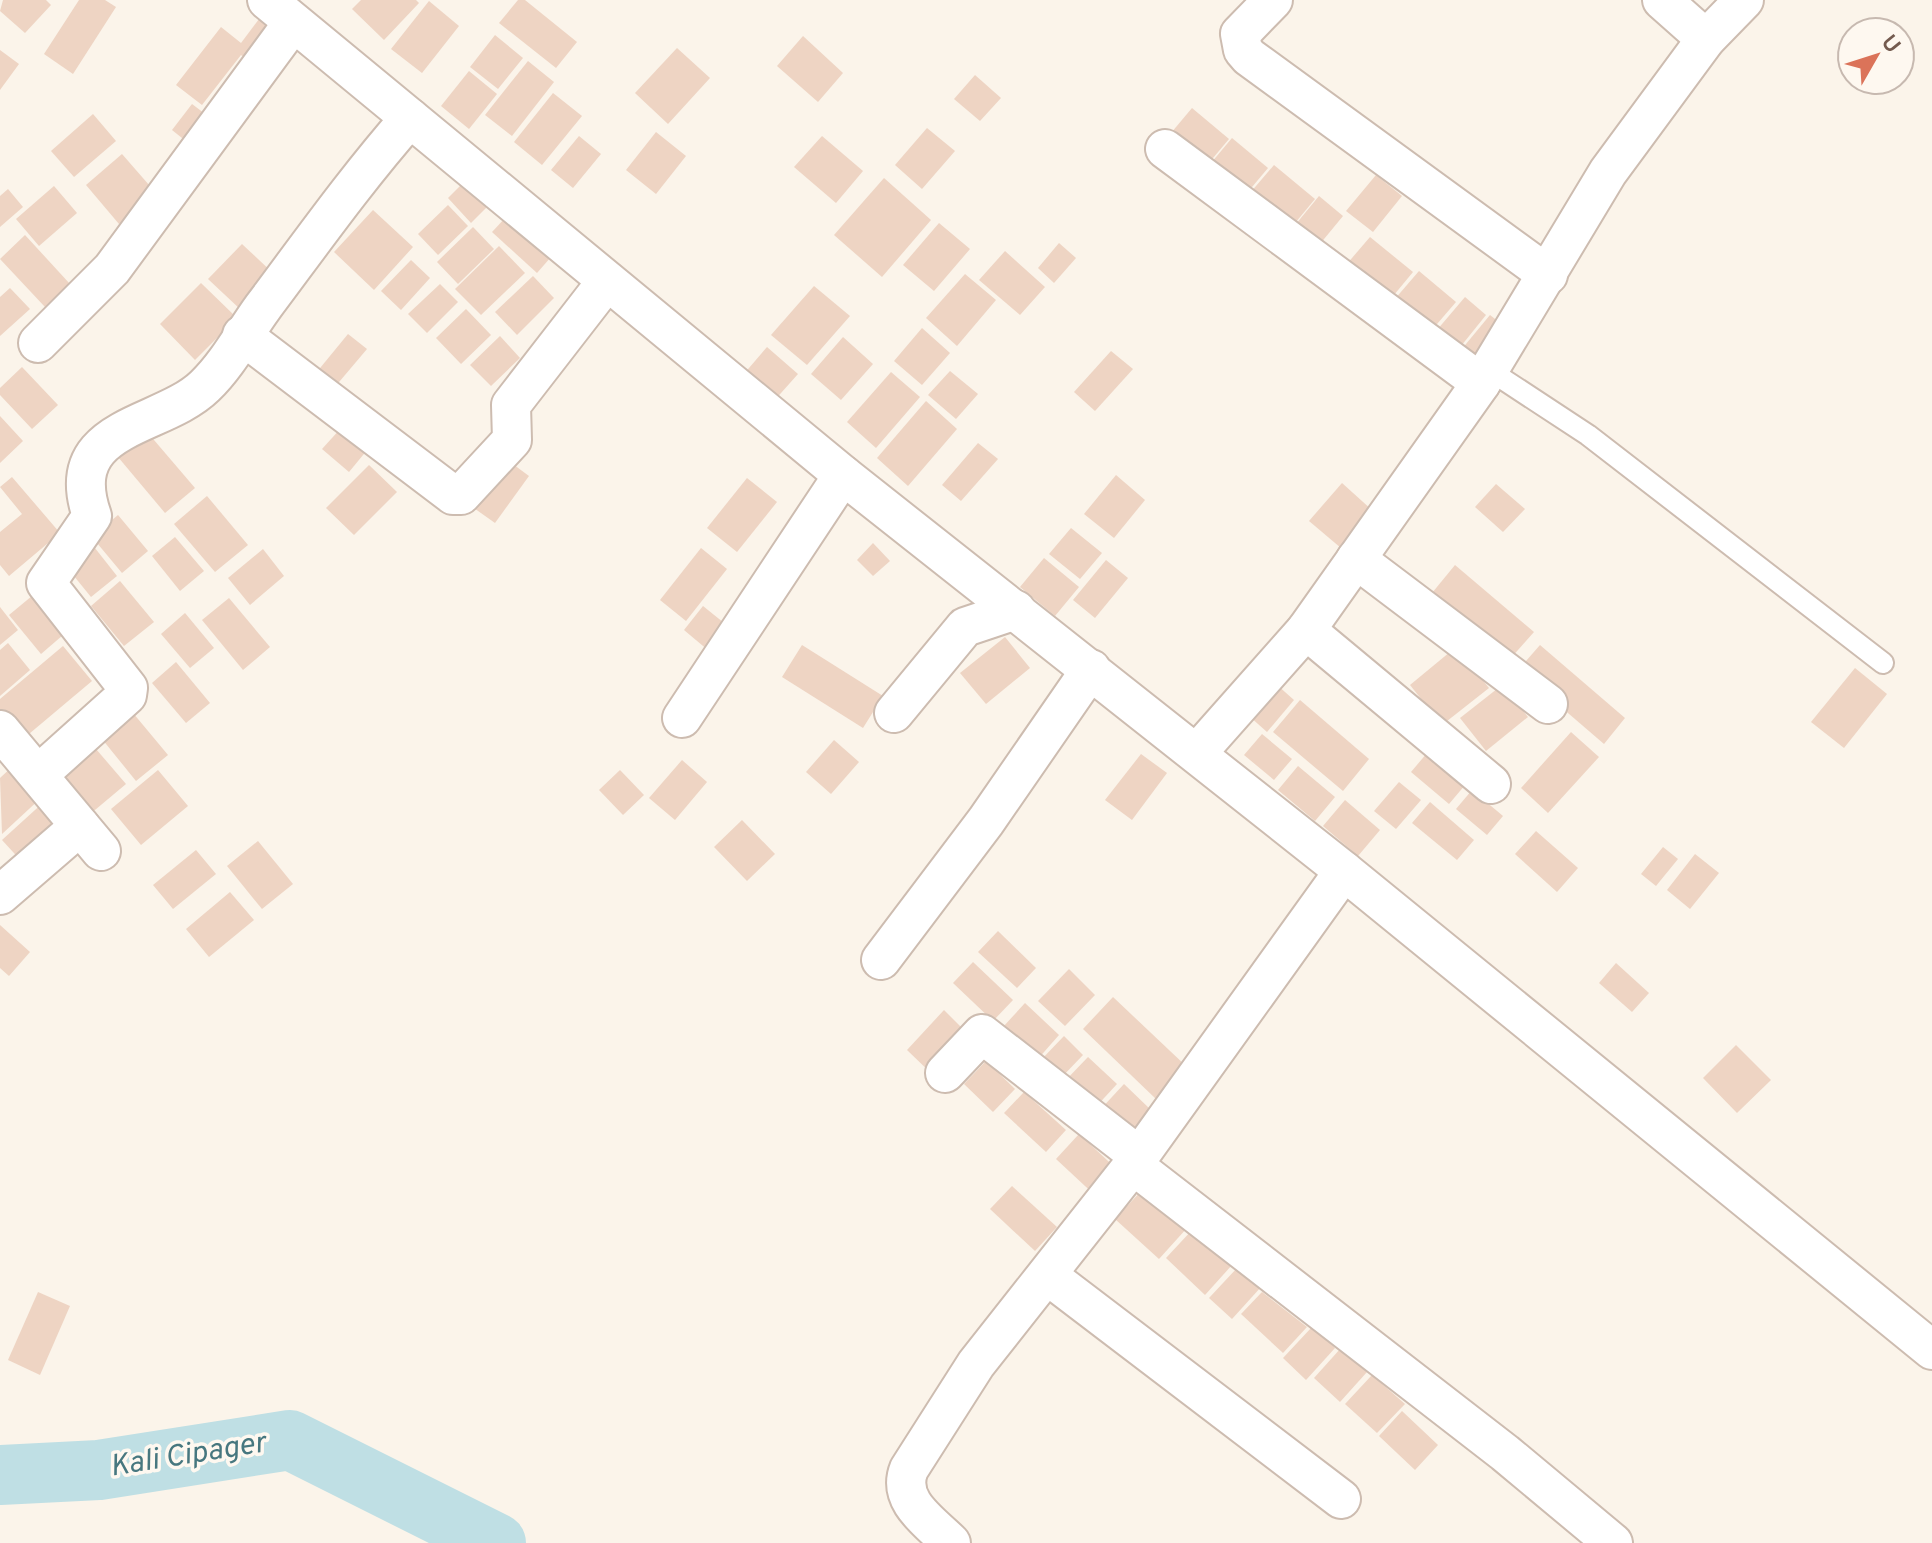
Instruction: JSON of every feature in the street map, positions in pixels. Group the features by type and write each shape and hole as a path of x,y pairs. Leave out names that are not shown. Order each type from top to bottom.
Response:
{"street":[{"path":"1273,0 1240,34 1243,50 1249,57 1548,275"},
{"path":"1662,0 1706,39"},
{"path":"1197,753 1306,630 1485,376 1608,172 1706,39 1744,0"},
{"path":"38,343 112,269 280,12 843,475 1344,871 1932,1350"},
{"path":"39,774 127,695 128,688 46,583 50,572 84,533 92,516 84,495 84,479 89,464 115,436 203,389 410,118"},
{"path":"1165,149 1485,376"},
{"path":"242,335 453,495 461,495 512,440 511,405 607,281"},
{"path":"682,718 843,475"},
{"path":"1356,559 1548,704"},
{"path":"894,713 965,627 1016,610"},
{"path":"1306,630 1491,784"},
{"path":"881,960 986,821 1091,669"},
{"path":"0,730 90,839 0,895"},
{"path":"951,1543 911,1503 904,1481 948,1402 1136,1160 1344,871"},
{"path":"945,1073 982,1034 1613,1543"},
{"path":"1047,1275 1341,1499"}],"lane":[{"path":"1485,376 1588,435 1883,663"}],"building":[{"path":"3,0 46,0 51,5 25,33 0,11"},
{"path":"79,0 105,0 116,7 73,74 44,54"},
{"path":"361,0 416,0 419,3 384,40 352,9"},
{"path":"518,0 525,0 577,42 556,68 499,23"},
{"path":"429,1 459,26 422,73 391,49"},
{"path":"262,15 280,28 252,64 241,55 202,105 176,85 221,27 241,43"},
{"path":"495,35 523,58 498,89 470,67"},
{"path":"803,36 843,73 818,102 777,66"},
{"path":"677,48 710,78 668,124 635,93"},
{"path":"0,50 19,64 0,90"},
{"path":"528,61 554,82 512,136 485,115"},
{"path":"469,71 497,94 469,129 441,106"},
{"path":"975,75 1001,98 980,121 954,99"},
{"path":"553,93 582,116 542,165 514,142"},
{"path":"192,104 213,120 192,146 172,130"},
{"path":"1192,108 1229,139 1208,164 1171,133"},
{"path":"93,114 116,141 74,177 51,151"},
{"path":"927,128 955,151 922,189 895,165"},
{"path":"656,132 686,156 656,194 626,170"},
{"path":"579,136 601,154 573,188 551,170"},
{"path":"822,136 863,171 836,203 794,167"},
{"path":"1232,138 1268,168 1247,193 1211,163"},
{"path":"122,154 156,193 119,224 86,185"},
{"path":"1274,165 1315,199 1291,228 1250,193"},
{"path":"1376,175 1402,196 1373,232 1346,211"},
{"path":"884,178 931,220 882,277 834,235"},
{"path":"466,180 489,205 471,223 448,198"},
{"path":"54,186 77,213 39,246 16,219"},
{"path":"8,189 23,207 0,227 0,196"},
{"path":"1319,196 1343,216 1315,250 1291,230"},
{"path":"448,205 468,226 438,255 418,234"},
{"path":"373,210 413,247 374,290 334,252"},
{"path":"506,217 551,257 537,273 492,232"},
{"path":"939,223 970,249 934,291 903,265"},
{"path":"473,227 494,249 458,284 437,262"},
{"path":"25,235 70,284 45,307 0,259"},
{"path":"1370,237 1413,272 1389,301 1346,265"},
{"path":"1059,243 1076,258 1054,283 1038,268"},
{"path":"242,244 274,274 241,310 208,279"},
{"path":"499,246 525,273 481,315 455,289"},
{"path":"1005,251 1045,287 1020,315 979,280"},
{"path":"411,260 430,278 401,310 381,291"},
{"path":"1419,271 1456,302 1431,331 1394,300"},
{"path":"965,274 996,300 957,346 926,318"},
{"path":"533,276 554,298 517,335 495,312"},
{"path":"201,283 237,318 195,360 160,324"},
{"path":"440,284 458,302 427,333 408,314"},
{"path":"814,286 850,316 807,365 771,335"},
{"path":"10,288 30,309 0,336 0,297"},
{"path":"1465,297 1486,315 1453,356 1431,337"},
{"path":"466,309 491,335 461,364 436,338"},
{"path":"1490,315 1509,330 1480,365 1461,350"},
{"path":"922,328 950,353 922,385 894,361"},
{"path":"348,334 367,349 334,388 316,373"},
{"path":"500,336 520,358 491,386 470,365"},
{"path":"843,337 873,364 841,400 811,374"},
{"path":"767,347 798,374 773,402 743,375"},
{"path":"1111,351 1133,369 1095,411 1074,392"},
{"path":"22,367 58,405 32,429 0,395 0,388"},
{"path":"950,371 978,394 956,419 928,395"},
{"path":"891,372 920,397 876,448 847,422"},
{"path":"926,401 957,429 908,486 877,458"},
{"path":"0,416 23,441 0,463"},
{"path":"342,427 368,449 349,472 322,449"},
{"path":"148,433 195,488 165,513 118,457"},
{"path":"978,443 998,459 961,501 942,485"},
{"path":"506,459 529,476 495,523 471,506"},
{"path":"369,465 397,492 354,535 326,508"},
{"path":"1116,475 1145,500 1114,538 1084,514"},
{"path":"12,477 60,533 9,576 0,565 0,532 22,514 0,487"},
{"path":"747,478 777,502 737,552 707,528"},
{"path":"1342,483 1373,511 1341,548 1309,521"},
{"path":"1496,484 1525,509 1503,532 1475,507"},
{"path":"207,496 248,545 215,572 174,524"},
{"path":"118,515 148,551 122,573 92,537"},
{"path":"1071,528 1102,553 1080,579 1049,554"},
{"path":"175,537 204,571 180,591 152,556"},
{"path":"91,543 117,576 91,597 65,565"},
{"path":"873,543 890,561 873,576 857,560"},
{"path":"701,548 727,569 686,621 660,600"},
{"path":"263,549 284,576 250,605 228,578"},
{"path":"1044,558 1079,587 1055,616 1020,587"},
{"path":"1106,560 1128,578 1095,618 1073,600"},
{"path":"1455,565 1534,632 1510,659 1432,593"},
{"path":"120,581 154,622 124,646 91,606"},
{"path":"38,591 70,629 41,654 9,615"},
{"path":"229,598 270,647 243,670 202,620"},
{"path":"703,606 729,627 709,651 684,630"},
{"path":"0,607 18,630 0,645"},
{"path":"185,613 214,648 190,668 161,634"},
{"path":"1005,637 1030,668 986,704 960,673"},
{"path":"8,643 30,670 0,696 0,650"},
{"path":"802,645 883,696 863,728 782,677"},
{"path":"1540,645 1625,718 1604,744 1518,670"},
{"path":"63,646 92,681 23,739 0,711 0,699"},
{"path":"1456,647 1489,688 1442,725 1410,685"},
{"path":"176,662 210,703 186,723 152,683"},
{"path":"1855,668 1887,694 1844,748 1811,722"},
{"path":"1276,684 1294,700 1267,732 1249,716"},
{"path":"1502,685 1528,717 1486,751 1460,718"},
{"path":"1300,700 1369,759 1343,791 1273,732"},
{"path":"133,713 168,755 136,781 102,739"},
{"path":"1571,732 1599,757 1548,813 1521,788"},
{"path":"1262,734 1292,759 1274,780 1244,755"},
{"path":"834,740 859,762 831,794 806,772"},
{"path":"90,742 126,784 89,815 54,772"},
{"path":"1433,746 1471,778 1449,804 1411,772"},
{"path":"1141,754 1167,773 1132,820 1105,800"},
{"path":"682,760 707,782 675,820 649,798"},
{"path":"14,765 43,796 2,834 0,778"},
{"path":"1298,766 1335,797 1315,821 1278,790"},
{"path":"158,770 188,806 141,845 111,809"},
{"path":"620,770 644,795 623,815 599,790"},
{"path":"1399,782 1421,800 1396,829 1374,811"},
{"path":"1472,790 1503,816 1487,835 1456,809"},
{"path":"46,800 68,824 24,864 2,840"},
{"path":"1345,800 1380,830 1358,856 1323,826"},
{"path":"1430,802 1474,840 1457,860 1412,823"},
{"path":"742,820 775,854 747,881 714,847"},
{"path":"1536,831 1578,868 1557,892 1515,854"},
{"path":"258,841 293,884 262,909 227,866"},
{"path":"1663,847 1678,859 1656,886 1641,874"},
{"path":"196,850 216,874 173,909 153,885"},
{"path":"1695,854 1719,873 1690,909 1667,890"},
{"path":"230,892 254,920 209,957 186,929"},
{"path":"0,925 30,952 9,976 0,968"},
{"path":"998,931 1036,968 1017,988 978,952"},
{"path":"973,962 1013,1000 993,1021 953,983"},
{"path":"1616,963 1649,993 1632,1012 1599,983"},
{"path":"1069,969 1095,995 1065,1026 1038,1001"},
{"path":"1113,997 1187,1067 1156,1099 1083,1029"},
{"path":"1025,1003 1059,1035 1037,1060 1003,1027"},
{"path":"944,1010 971,1037 934,1076 907,1050"},
{"path":"1064,1036 1083,1055 1059,1080 1040,1061"},
{"path":"1736,1045 1771,1080 1737,1113 1703,1078"},
{"path":"1088,1057 1117,1084 1093,1110 1064,1082"},
{"path":"986,1061 1015,1089 993,1112 964,1084"},
{"path":"1124,1084 1151,1110 1126,1136 1099,1111"},
{"path":"1024,1092 1066,1130 1046,1152 1004,1113"},
{"path":"1079,1134 1122,1174 1099,1199 1056,1159"},
{"path":"1012,1186 1057,1227 1035,1251 990,1209"},
{"path":"1144,1188 1187,1228 1159,1259 1115,1219"},
{"path":"1193,1229 1232,1265 1205,1295 1166,1258"},
{"path":"1238,1267 1261,1287 1232,1319 1209,1298"},
{"path":"38,1292 70,1306 40,1375 8,1360"},
{"path":"1262,1292 1307,1327 1283,1353 1241,1314"},
{"path":"1312,1327 1335,1348 1306,1380 1283,1358"},
{"path":"1341,1348 1367,1372 1340,1402 1314,1378"},
{"path":"1372,1375 1405,1404 1377,1433 1345,1404"},
{"path":"1402,1411 1438,1445 1415,1470 1379,1436"}],"waterway":[{"name":"Kali Cipager","path":"0,1475 99,1470 290,1440 496,1543"}]}
